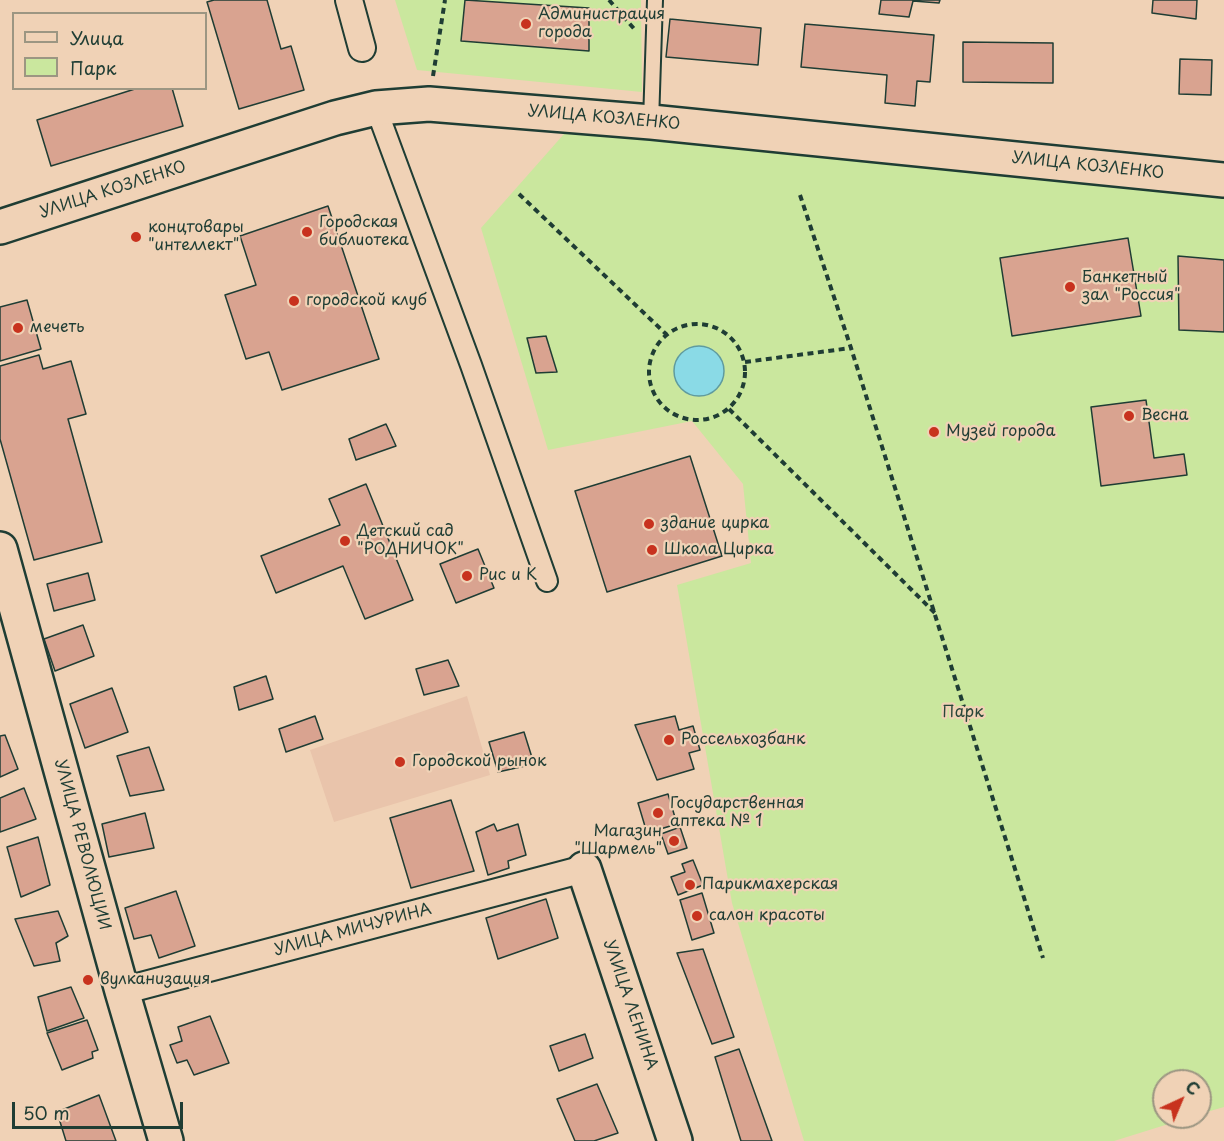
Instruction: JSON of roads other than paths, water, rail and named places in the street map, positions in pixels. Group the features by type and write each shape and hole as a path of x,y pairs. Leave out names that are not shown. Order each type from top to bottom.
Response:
{"street":[{"path":"349,0 362,48"},
{"name":"УЛИЦА КОЗЛЕНКО","path":"0,227 335,117 376,108 429,104 651,122 1224,180"},
{"path":"376,108 471,365 547,581"},
{"name":"УЛИЦА РЕВОЛЮЦИИ","path":"0,549 122,991 166,1141"},
{"name":"УЛИЦА МИЧУРИНА","path":"122,991 584,869"},
{"name":"УЛИЦА ЛЕНИНА","path":"584,869 675,1141"}],"lane":[{"path":"651,122 655,0"}],"water":[{"path":"699,346 708,348 719,357 724,371 722,380 713,391 699,396 690,394 679,385 674,371 676,362 685,351"}],"place":[{"name":"Администрация города","path":"526,24"},
{"name":"Городская библиотека","path":"307,232"},
{"name":"концтовары \"интеллект\"","path":"136,237"},
{"name":"Банкетный зал \"Россия\"","path":"1070,287"},
{"name":"городской клуб","path":"294,301"},
{"name":"мечеть","path":"18,328"},
{"name":"Весна","path":"1129,416"},
{"name":"Музей города","path":"934,432"},
{"name":"здание цирка","path":"649,524"},
{"name":"Детский сад \"РОДНИЧОК\"","path":"345,541"},
{"name":"Школа Цирка","path":"652,550"},
{"name":"Рис и К","path":"467,576"},
{"name":"Россельхозбанк","path":"669,740"},
{"name":"Городской рынок","path":"400,762"},
{"name":"Государственная аптека № 1","path":"658,813"},
{"name":"Магазин \"Шармель\"","path":"674,841"},
{"name":"Парикмахерская","path":"690,885"},
{"name":"салон красоты","path":"697,916"},
{"name":"вулканизация","path":"88,980"}],"park label":[{"name":"Парк","path":"963,713"}]}
